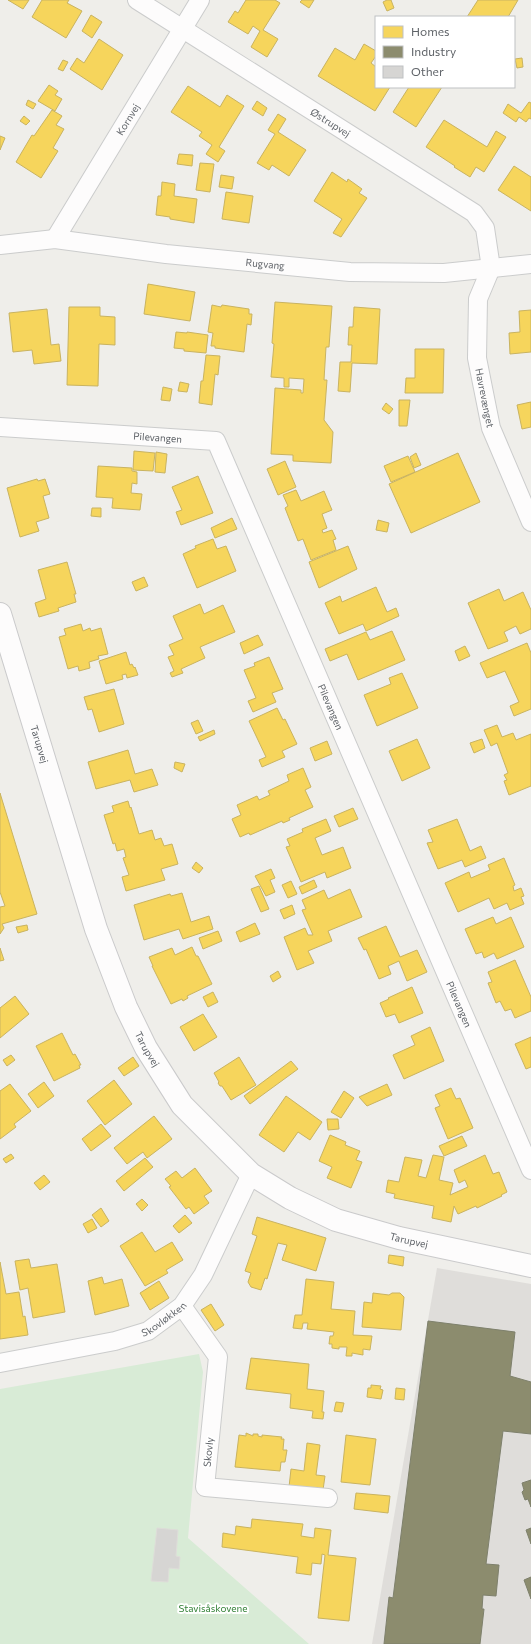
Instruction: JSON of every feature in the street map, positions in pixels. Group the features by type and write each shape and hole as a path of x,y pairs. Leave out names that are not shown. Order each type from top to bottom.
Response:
{"street":[{"name":"Østrupvej","path":"137,0 474,213 485,228 491,268"},
{"name":"Kornvej","path":"55,239 200,0"},
{"name":"Rugvang","path":"0,245 55,239 166,254 350,272 444,273 531,264"},
{"name":"Havrevænget","path":"491,268 478,299 477,358 491,428 531,522"},
{"name":"Pilevangen","path":"0,427 216,441 531,1170"},
{"name":"Tarupvej","path":"0,614 96,929 126,1006 146,1048 182,1105 251,1174 290,1198 336,1220 399,1238 531,1266"},
{"name":"Skovløkken","path":"0,1363 115,1341 148,1331 182,1306 203,1275 251,1174"},
{"name":"Skovly","path":"182,1306 218,1357 205,1487 328,1498"}],"shaded area":[{"path":"437,1268 531,1284 531,1644 372,1644"}],"green space":[{"name":"Stavisåskovene","path":"199,1354 203,1372 188,1538 309,1644 0,1644 0,1389"}],"building: Homes":[{"path":"8,0 29,0 23,9"},
{"path":"42,0 69,0 67,3 82,11 66,38 32,17"},
{"path":"246,0 275,0 280,3 263,30 278,39 267,57 251,47 260,31 253,26 248,34 228,22 235,11 238,13"},
{"path":"302,0 314,0 309,8 300,2"},
{"path":"391,0 394,8 387,11 383,2"},
{"path":"478,0 518,0 509,16 468,16"},
{"path":"91,15 102,22 92,38 82,31"},
{"path":"99,39 123,55 102,90 70,69 77,58 84,63"},
{"path":"364,44 375,50 375,57 371,63 375,66 375,88 389,88 375,111 318,76 335,48 355,60"},
{"path":"522,58 523,67 517,68 515,59"},
{"path":"63,60 68,62 63,71 58,69"},
{"path":"49,85 58,91 55,95 62,99 55,111 38,101"},
{"path":"188,86 220,107 227,95 244,106 219,147 225,151 218,162 206,154 212,145 199,136 202,132 171,112"},
{"path":"408,88 441,88 416,127 393,112"},
{"path":"28,100 36,104 33,109 26,105"},
{"path":"257,101 267,108 263,116 252,109"},
{"path":"529,102 531,103 531,119 529,118 526,122 519,117 516,122 503,113 508,104 521,113"},
{"path":"52,110 62,116 56,125 64,129 53,148 58,151 41,178 16,162 32,135 34,136"},
{"path":"278,114 286,119 278,132 306,150 289,176 272,165 269,170 257,163 275,134 268,130"},
{"path":"24,116 30,121 26,125 20,121"},
{"path":"444,120 487,147 496,131 506,137 484,172 476,167 470,177 426,147"},
{"path":"0,136 5,138 0,150"},
{"path":"179,154 193,155 192,166 177,164"},
{"path":"200,163 214,164 210,192 196,190"},
{"path":"514,166 531,177 531,211 498,190"},
{"path":"332,172 347,182 348,179 362,189 359,193 367,198 341,237 333,233 342,219 314,201"},
{"path":"221,175 234,177 232,189 219,187"},
{"path":"162,182 175,184 174,196 197,199 194,223 156,215 158,196 161,196"},
{"path":"226,192 253,196 249,223 222,219"},
{"path":"148,284 195,292 190,321 144,314"},
{"path":"275,302 332,306 329,347 326,347 324,380 327,380 324,420 333,432 331,463 293,461 293,455 271,454 275,388 301,390 301,393 303,393 304,379 289,378 289,387 284,387 284,378 271,377 274,344 272,343"},
{"path":"212,305 249,309 249,314 252,314 251,325 247,324 244,352 215,348 215,346 211,346 213,333 208,332"},
{"path":"69,307 100,307 100,316 115,317 115,345 99,344 98,386 67,385"},
{"path":"354,307 380,309 377,364 352,363 350,392 338,391 340,362 351,362 352,345 348,345 349,327 353,327"},
{"path":"47,309 51,345 59,344 61,361 34,364 32,350 13,352 9,313"},
{"path":"531,310 531,352 510,354 509,333 520,332 519,311"},
{"path":"176,332 208,335 206,353 184,351 184,349 174,348"},
{"path":"415,349 444,349 443,393 405,393 406,378 415,378"},
{"path":"206,355 220,356 218,375 215,374 212,405 199,403"},
{"path":"180,382 189,384 187,392 178,391"},
{"path":"163,387 172,389 170,401 161,400"},
{"path":"399,400 410,400 407,426 399,426"},
{"path":"531,402 531,427 522,429 517,405"},
{"path":"386,403 393,409 389,414 382,409"},
{"path":"134,451 155,453 153,471 133,470"},
{"path":"156,452 167,454 165,473 155,472"},
{"path":"416,453 421,465 414,468 410,457"},
{"path":"458,453 480,502 411,533 389,484"},
{"path":"408,456 415,472 391,482 384,466"},
{"path":"285,461 296,487 278,495 267,469"},
{"path":"98,466 132,468 132,471 137,472 137,484 132,483 131,493 142,494 140,510 112,508 113,498 96,497"},
{"path":"198,476 213,513 181,525 176,512 182,510 172,487"},
{"path":"37,479 38,481 45,479 50,494 43,496 49,518 36,522 39,531 20,537 7,488"},
{"path":"296,490 301,501 324,491 332,510 322,514 327,528 322,530 323,533 332,530 336,539 333,540 336,550 311,560 303,539 298,541 285,508 288,506 283,495"},
{"path":"92,508 101,508 101,517 91,516"},
{"path":"232,518 237,529 215,538 211,528"},
{"path":"378,520 389,523 387,532 376,530"},
{"path":"213,539 217,549 226,546 236,571 197,588 183,554 196,548 195,546"},
{"path":"348,546 357,569 319,588 309,562"},
{"path":"67,562 76,594 74,594 76,602 58,608 59,611 39,617 35,603 46,599 38,570"},
{"path":"144,577 148,586 136,591 132,582"},
{"path":"376,587 387,612 396,608 399,616 366,631 363,624 339,634 325,603 340,596 342,602"},
{"path":"499,589 504,601 523,592 531,610 531,629 520,634 516,626 504,632 508,641 488,649 468,603"},
{"path":"200,604 204,614 223,605 235,632 200,647 205,658 181,669 183,673 172,677 170,673 174,671 168,657 174,655 169,645 183,639 173,616"},
{"path":"81,624 83,631 90,628 91,631 101,628 108,654 98,656 99,659 89,662 90,668 79,671 78,666 68,669 59,637 66,635 64,629"},
{"path":"392,631 405,660 358,680 347,654 330,661 325,649 366,632 370,640"},
{"path":"258,635 263,645 244,654 240,643"},
{"path":"527,643 531,653 531,709 514,716 510,706 519,702 505,671 487,678 480,663"},
{"path":"465,646 470,656 459,661 455,651"},
{"path":"126,652 130,665 132,664 134,668 135,667 138,675 127,678 126,674 122,675 123,679 106,684 99,661"},
{"path":"269,657 283,689 272,693 276,702 253,712 248,701 256,698 244,670 255,666 254,663"},
{"path":"402,673 418,708 377,726 364,695 391,684 389,678"},
{"path":"114,689 124,724 99,732 92,709 88,710 84,697"},
{"path":"277,708 283,720 285,719 297,744 282,751 285,757 262,767 259,760 266,757 249,721"},
{"path":"198,720 203,731 196,734 191,723"},
{"path":"497,725 502,737 513,733 516,740 531,734 531,786 509,795 504,781 507,780 504,775 508,773 497,743 491,746 484,730"},
{"path":"214,730 215,734 200,741 198,737"},
{"path":"417,739 430,768 402,781 389,751"},
{"path":"482,739 485,748 474,753 470,743"},
{"path":"327,741 332,754 315,761 310,748"},
{"path":"128,750 135,774 152,769 158,785 134,792 130,780 96,789 88,762"},
{"path":"175,762 185,764 182,772 174,768"},
{"path":"303,768 311,787 305,790 313,807 289,818 290,820 283,823 282,821 250,835 249,833 240,837 232,819 241,815 237,805 257,796 259,800 270,795 268,791 289,781 287,775"},
{"path":"0,793 37,914 2,924 4,928 0,934 0,907 5,906 0,892"},
{"path":"128,801 139,834 152,830 155,840 161,838 164,846 172,844 178,864 161,869 165,880 126,891 122,877 129,875 123,858 126,857 124,849 117,851 115,843 113,844 104,815 114,812 112,806"},
{"path":"353,808 358,819 339,827 334,816"},
{"path":"326,819 331,831 315,838 322,855 343,847 351,868 327,878 325,872 301,882 286,847 290,846 287,839 303,832 302,829"},
{"path":"457,819 470,851 481,846 486,858 465,867 462,860 438,869 427,843 433,842 428,830"},
{"path":"504,858 515,885 513,886 514,891 521,888 524,896 521,897 524,904 510,910 507,903 494,909 489,898 458,912 445,883 469,872 471,878 490,870 488,865"},
{"path":"196,862 203,868 199,873 192,868"},
{"path":"271,869 275,878 270,880 275,892 266,896 255,876"},
{"path":"314,880 317,887 302,894 299,887"},
{"path":"291,881 297,894 288,898 282,885"},
{"path":"259,886 269,909 261,912 251,889"},
{"path":"350,889 362,917 328,931 332,941 308,951 314,963 297,970 284,937 305,928 308,935 313,935 302,910 306,909 302,900 324,890 328,899"},
{"path":"182,893 191,922 209,916 213,929 183,939 179,929 144,940 134,905 170,894 171,896"},
{"path":"292,905 295,914 284,919 280,910"},
{"path":"493,917 496,924 511,917 524,947 497,959 494,953 484,958 482,952 476,954 465,929"},
{"path":"255,923 260,934 240,942 236,932"},
{"path":"27,925 28,930 18,933 16,927"},
{"path":"386,926 400,957 417,950 427,972 407,981 399,961 388,966 391,974 379,979 366,949 364,950 358,938"},
{"path":"218,931 222,941 203,949 199,938"},
{"path":"192,947 212,984 187,996 188,998 183,1001 182,999 171,1004 149,957 172,948 175,955"},
{"path":"0,948 4,960 0,961"},
{"path":"515,960 531,997 531,1011 515,1018 511,1009 505,1011 500,1001 496,1003 488,983 492,982 488,972"},
{"path":"278,971 281,977 273,982 270,976"},
{"path":"412,987 423,1013 399,1023 395,1014 386,1017 380,1003"},
{"path":"213,992 218,1002 208,1007 203,997"},
{"path":"15,996 29,1014 0,1038 0,1008"},
{"path":"203,1014 217,1037 194,1051 180,1027"},
{"path":"430,1027 444,1061 404,1079 393,1055 415,1045 411,1036"},
{"path":"62,1033 73,1055 75,1054 81,1065 79,1065 80,1068 54,1081 36,1046"},
{"path":"531,1037 531,1067 526,1069 515,1044"},
{"path":"11,1055 15,1060 7,1066 3,1060"},
{"path":"133,1057 139,1066 124,1076 118,1068"},
{"path":"239,1057 256,1085 231,1100 222,1086 218,1083 219,1082 214,1073"},
{"path":"291,1061 298,1069 250,1104 244,1096"},
{"path":"114,1080 132,1104 105,1125 87,1101"},
{"path":"44,1082 54,1096 38,1108 28,1094"},
{"path":"10,1084 31,1111 14,1124 16,1127 0,1139 0,1091"},
{"path":"387,1084 392,1095 367,1106 359,1097"},
{"path":"451,1088 456,1099 460,1098 473,1128 448,1139 435,1108 440,1106 435,1095"},
{"path":"344,1091 354,1098 341,1118 331,1112"},
{"path":"286,1096 322,1122 310,1140 298,1132 284,1152 259,1135"},
{"path":"154,1116 172,1139 147,1158 143,1152 127,1164 114,1148"},
{"path":"327,1119 338,1119 339,1129 328,1130"},
{"path":"101,1124 111,1136 91,1151 82,1139"},
{"path":"330,1135 346,1142 345,1145 360,1151 356,1160 362,1162 351,1188 327,1178 332,1167 319,1161"},
{"path":"462,1136 467,1146 444,1156 439,1146"},
{"path":"11,1154 14,1158 6,1163 3,1159"},
{"path":"433,1155 444,1157 439,1180 453,1183 450,1195 468,1187 465,1180 459,1183 454,1170 485,1155 493,1174 499,1172 507,1192 477,1208 476,1206 458,1214 454,1206 451,1222 432,1218 434,1206 394,1198 395,1194 386,1192 388,1180 399,1182 405,1157 422,1160 418,1176 426,1178"},
{"path":"145,1158 153,1167 124,1191 116,1181"},
{"path":"195,1168 212,1191 204,1196 209,1203 194,1214 189,1207 186,1209 169,1187 171,1186 165,1179 176,1171 182,1178"},
{"path":"44,1175 50,1182 40,1190 34,1183"},
{"path":"142,1199 148,1205 142,1211 136,1204"},
{"path":"101,1208 109,1221 101,1227 92,1215"},
{"path":"185,1215 192,1223 179,1233 173,1226"},
{"path":"257,1217 326,1238 316,1271 282,1260 287,1245 278,1243 267,1279 265,1278 261,1290 251,1287 248,1282 251,1273 245,1271 257,1236 252,1234"},
{"path":"92,1219 97,1228 88,1233 83,1224"},
{"path":"142,1232 155,1252 172,1242 183,1260 166,1270 168,1273 145,1286 120,1246"},
{"path":"389,1255 404,1257 403,1266 388,1263"},
{"path":"29,1259 31,1268 57,1264 65,1312 33,1318 28,1288 20,1290 15,1261"},
{"path":"0,1262 6,1294 19,1292 23,1317 25,1316 28,1335 0,1339"},
{"path":"102,1277 104,1284 122,1279 129,1306 95,1315 88,1281"},
{"path":"306,1279 334,1282 331,1309 355,1311 353,1335 372,1336 370,1350 363,1349 363,1355 352,1353 352,1356 346,1356 347,1347 339,1347 339,1349 332,1348 332,1344 329,1344 330,1336 333,1336 334,1332 307,1329 308,1323 303,1323 302,1329 293,1328 295,1315 302,1315"},
{"path":"159,1281 169,1298 150,1310 140,1293"},
{"path":"373,1293 389,1295 392,1293 400,1293 404,1297 401,1330 362,1327 364,1302 372,1303"},
{"path":"211,1304 224,1325 215,1331 201,1310"},
{"path":"251,1358 309,1364 307,1389 324,1391 322,1412 324,1412 323,1419 312,1418 313,1411 290,1408 291,1394 246,1389"},
{"path":"371,1385 381,1386 380,1389 383,1390 381,1399 367,1397 368,1388 371,1388"},
{"path":"396,1388 405,1389 404,1400 395,1399"},
{"path":"336,1402 344,1403 342,1412 334,1411"},
{"path":"246,1433 253,1436 253,1434 258,1434 258,1436 262,1437 262,1435 282,1437 281,1439 284,1439 283,1450 287,1450 285,1462 281,1462 280,1471 235,1467 239,1435 246,1436"},
{"path":"346,1435 376,1439 370,1485 341,1482"},
{"path":"307,1443 320,1445 316,1475 325,1476 323,1490 289,1487 291,1469 304,1471"},
{"path":"356,1493 390,1496 388,1513 354,1509"},
{"path":"252,1519 303,1524 301,1536 314,1538 315,1528 331,1530 328,1555 356,1558 349,1621 318,1618 325,1555 322,1554 321,1564 312,1563 311,1575 296,1573 298,1557 222,1547 223,1533 235,1535 236,1526 251,1528"}],"building: Industry":[{"path":"428,1321 515,1332 510,1376 531,1382 531,1434 503,1431 486,1564 499,1565 496,1596 483,1595 482,1609 484,1609 480,1644 384,1644 389,1597 393,1598"},
{"path":"531,1480 531,1507 528,1499 525,1500 522,1492 524,1490 522,1483"},
{"path":"531,1528 531,1544 526,1530"},
{"path":"531,1577 531,1599 524,1580"}],"building: Other":[{"path":"157,1528 178,1530 176,1556 180,1557 179,1569 169,1568 168,1582 151,1581"}]}
